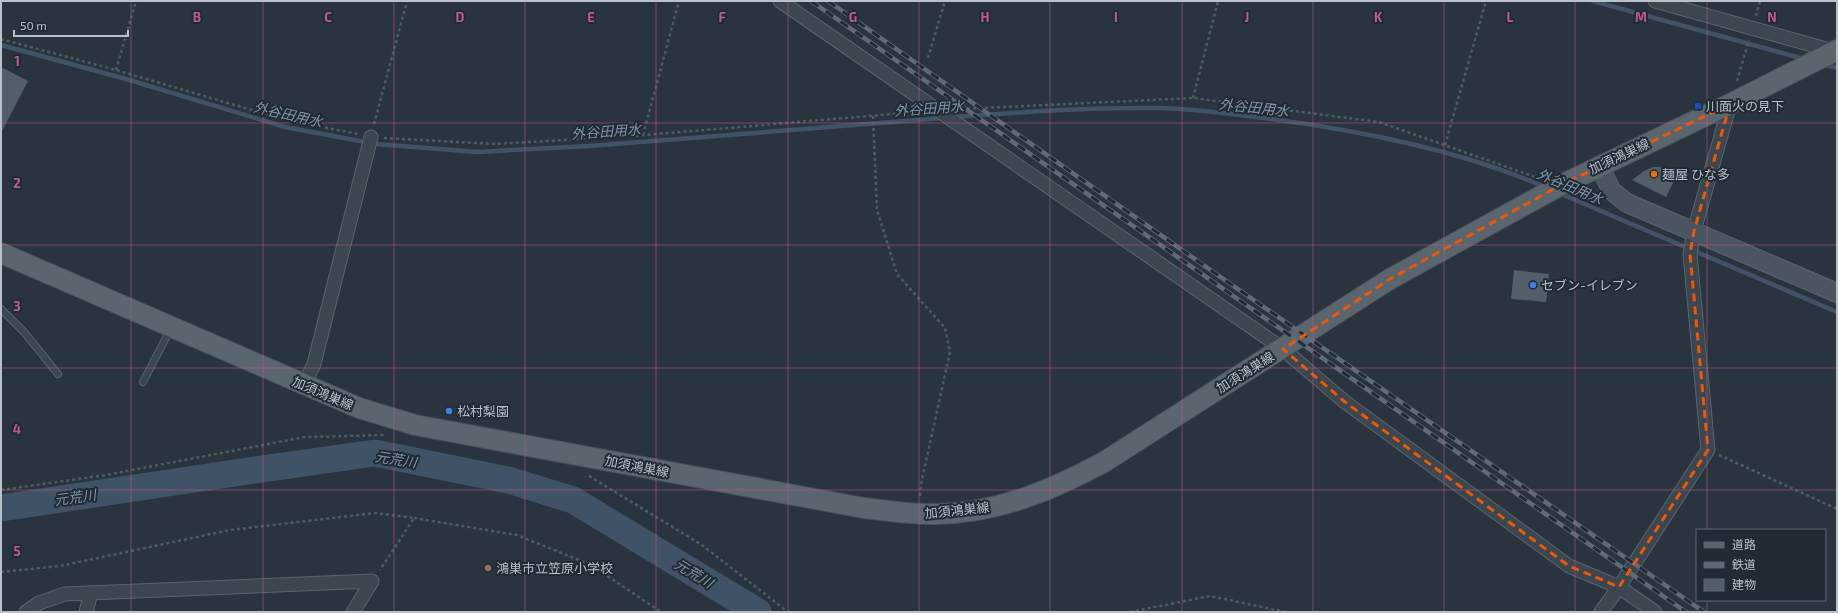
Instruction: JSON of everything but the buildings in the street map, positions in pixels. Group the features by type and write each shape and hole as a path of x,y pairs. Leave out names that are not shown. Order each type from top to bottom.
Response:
{"main road":[{"name":"加須鴻巣線","path":"1,253 359,408 415,425 864,508 918,514 963,512 997,506 1051,489 1104,462 1283,349 1390,279 1598,166 1730,104 1836,51"}],"street":[{"path":"780,1 1283,349 1345,402 1569,566 1619,587 1655,612"},
{"path":"1655,1 1836,51"},
{"path":"1601,612 1619,587 1708,450 1690,254 1694,231 1730,104"},
{"path":"304,385 314,364 371,137"},
{"path":"1598,166 1612,191 1619,198 1837,293"},
{"path":"26,612 39,603 65,594 372,581"},
{"path":"353,612 372,581"},
{"path":"86,612 91,593"}],"lane":[{"path":"1,309 24,332 58,374"},
{"path":"143,382 172,327"}],"path":[{"path":"116,70 136,1"},
{"path":"371,137 407,1"},
{"path":"643,135 679,1"},
{"path":"928,58 945,1"},
{"path":"1193,98 1218,1"},
{"path":"1445,145 1486,1"},
{"path":"1730,104 1760,1"},
{"path":"1,40 116,70 282,119 371,137 495,144 643,135 937,111 1193,98 1379,122 1559,186"},
{"path":"873,116 877,210 897,274 945,328 950,352 921,484 918,514"},
{"path":"1,490 106,475 305,437 392,434"},
{"path":"1708,450 1837,509"},
{"path":"577,455 587,475 702,545 788,612"},
{"path":"1,572 60,566 230,530 375,513 517,535 591,565 661,612"},
{"path":"372,581 414,518"},
{"path":"1130,612 1210,596 1286,612"}],"highlighted area":[{"path":"1730,104 1694,231 1690,254 1708,450 1619,587 1569,566 1345,402 1283,349 1390,279 1559,186"}],"waterway":[{"path":"1593,1 1804,59"},
{"name":"外谷田用水","path":"1,45 126,79 285,127 376,144 477,152 589,146 943,118"},
{"path":"1823,64 1837,68"},
{"name":"外谷田用水","path":"955,117 1108,108 1160,108 1229,114 1341,129 1411,144 1479,162 1545,187"},
{"name":"外谷田用水","path":"1559,193 1837,312"},
{"name":"元荒川","path":"1,508 375,453 508,480 573,500 758,612"}],"railway":[{"path":"811,1 1686,612"},
{"path":"828,1 1209,269 1704,612"}],"place":[{"name":"川面火の見下","path":"1698,106"},
{"name":"麺屋 ひな多","path":"1654,174"},
{"name":"セブン-イレブン","path":"1533,285"},
{"name":"松村梨園","path":"449,411"},
{"name":"鴻巣市立笠原小学校","path":"488,568"}]}
